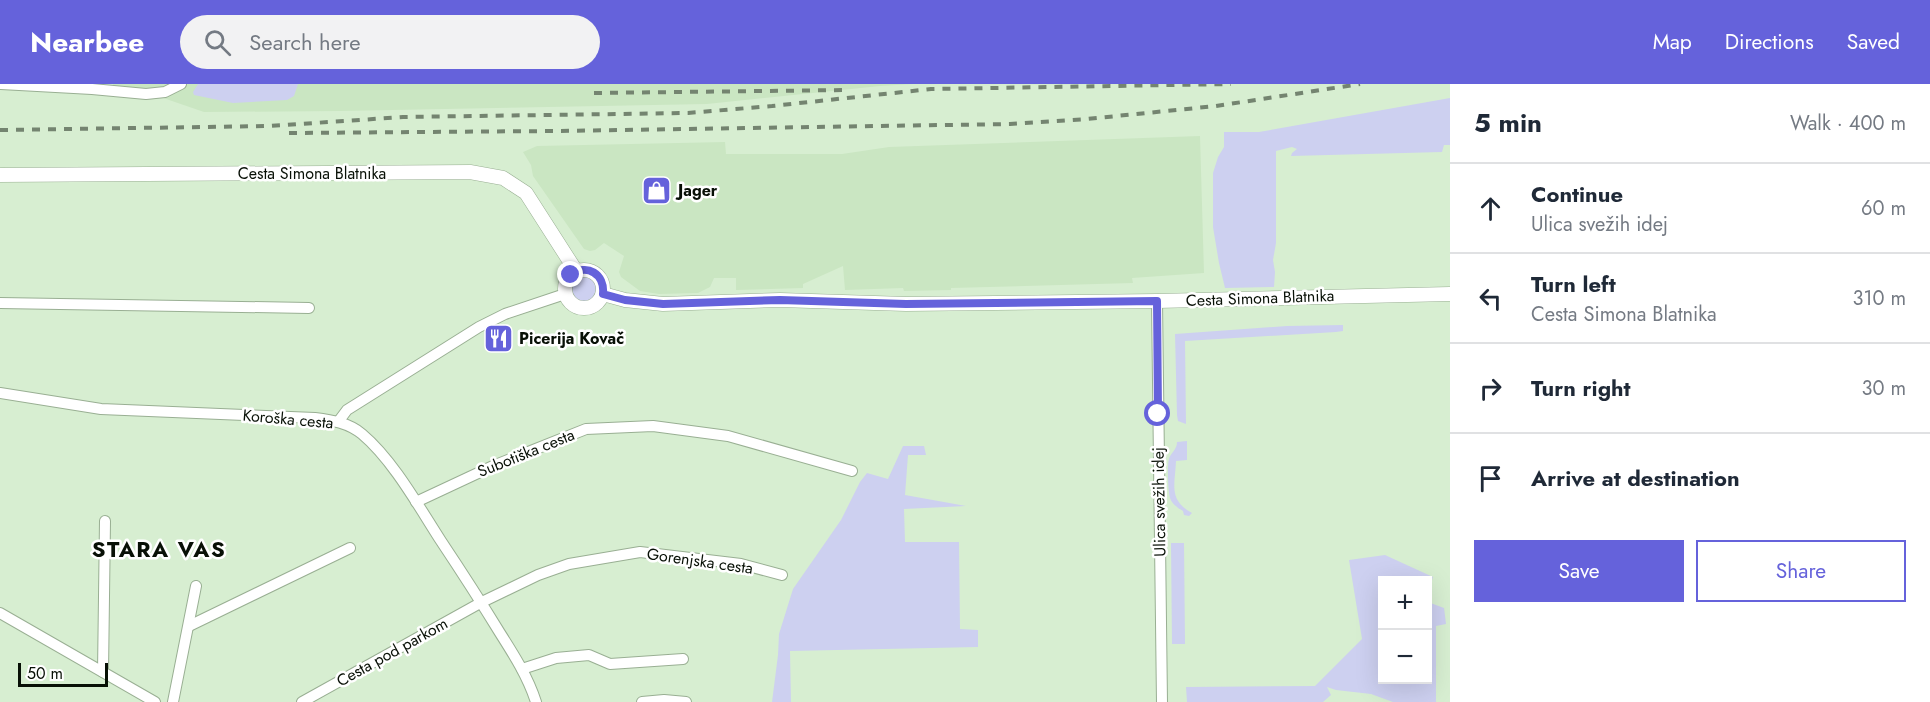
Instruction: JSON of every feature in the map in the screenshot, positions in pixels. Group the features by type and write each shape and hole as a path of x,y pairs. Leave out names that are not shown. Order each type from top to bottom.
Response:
{"street":[{"path":"1,84 146,94 165,92 181,84"},
{"name":"Cesta Simona Blatnika","path":"0,175 470,172 503,178 526,193 576,271"},
{"path":"591,270 601,280 603,294 592,306 584,308 576,306 565,294 567,280 576,271 591,270"},
{"path":"338,422 347,410 479,327 505,314 565,294"},
{"name":"Cesta Simona Blatnika","path":"603,294 625,300 663,304 780,300 906,304 1157,301 1450,294"},
{"name":"Ulica svežih idej","path":"1157,301 1162,702"},
{"path":"0,303 309,308"},
{"name":"Koroška cesta","path":"0,393 101,409 315,418 338,422 360,433 375,446 416,502 522,669 536,702"},
{"name":"Subotiška cesta","path":"416,502 493,466 586,429 653,426 728,436 852,471"},
{"path":"103,672 105,521"},
{"path":"189,626 350,548"},
{"name":"Gorenjska cesta","path":"482,603 538,575 569,564 640,552 741,564 782,576"},
{"path":"173,702 196,586"},
{"name":"Cesta pod parkom","path":"302,702 482,603"},
{"path":"0,613 155,702"},
{"path":"522,669 556,658 589,655 610,664 683,659"},
{"path":"642,702 664,700 686,702"}],"shaded area":[{"path":"113,84 913,84 707,104 204,112 140,90 113,88"},
{"path":"198,84 298,84 294,96 287,100 233,103 194,95 193,92"},
{"path":"1450,98 1450,145 1444,145 1442,152 1291,156 1297,149 1292,147 1276,151 1274,287 1225,288 1213,227 1213,173 1224,147 1224,132 1259,132"},
{"path":"1200,136 1204,273 1132,278 1133,283 951,288 951,290 904,291 903,288 845,290 843,266 803,284 803,288 736,290 736,278 714,278 710,287 698,293 659,294 640,291 621,277 619,272 624,256 604,243 595,250 584,249 533,176 531,165 523,152 537,146 725,142 726,154 842,154 889,147"},
{"path":"584,275 594,279 598,289 594,299 584,303 574,299 570,289 574,279"},
{"path":"1343,325 1343,331 1336,332 1185,341 1186,424 1178,421 1175,334 1287,326"},
{"path":"1187,441 1187,460 1176,461 1174,485 1179,503 1192,513 1189,516 1184,515 1183,511 1171,500 1168,478 1169,459 1177,442"},
{"path":"903,446 924,446 926,455 908,455 905,495 966,506 904,509 905,542 959,542 960,629 978,630 978,647 790,651 791,702 772,702 779,634 793,589 841,520 860,482 867,473 888,479"},
{"path":"1171,543 1184,543 1185,644 1172,644"},
{"path":"1385,555 1431,576 1378,576 1378,684 1432,684 1432,604 1444,608 1446,624 1436,626 1436,702 1393,702 1371,694 1327,687 1331,695 1323,702 1187,702 1186,687 1315,686 1362,639 1349,560"}],"railway":[{"path":"0,130 270,126 403,117 688,113 931,89 1231,84"},
{"path":"289,133 1010,124 1216,106 1360,84"},
{"path":"594,93 847,90"}],"place":[{"name":"Jager","path":"657,190"},
{"name":"Picerija Kovač","path":"498,338"}],"district":[{"name":"STARA VAS","path":"159,549"}],"route":[{"path":"571,275 583,269 591,270 601,280 603,294 625,300 663,304 780,300 906,304 1157,301 1158,414"}]}
